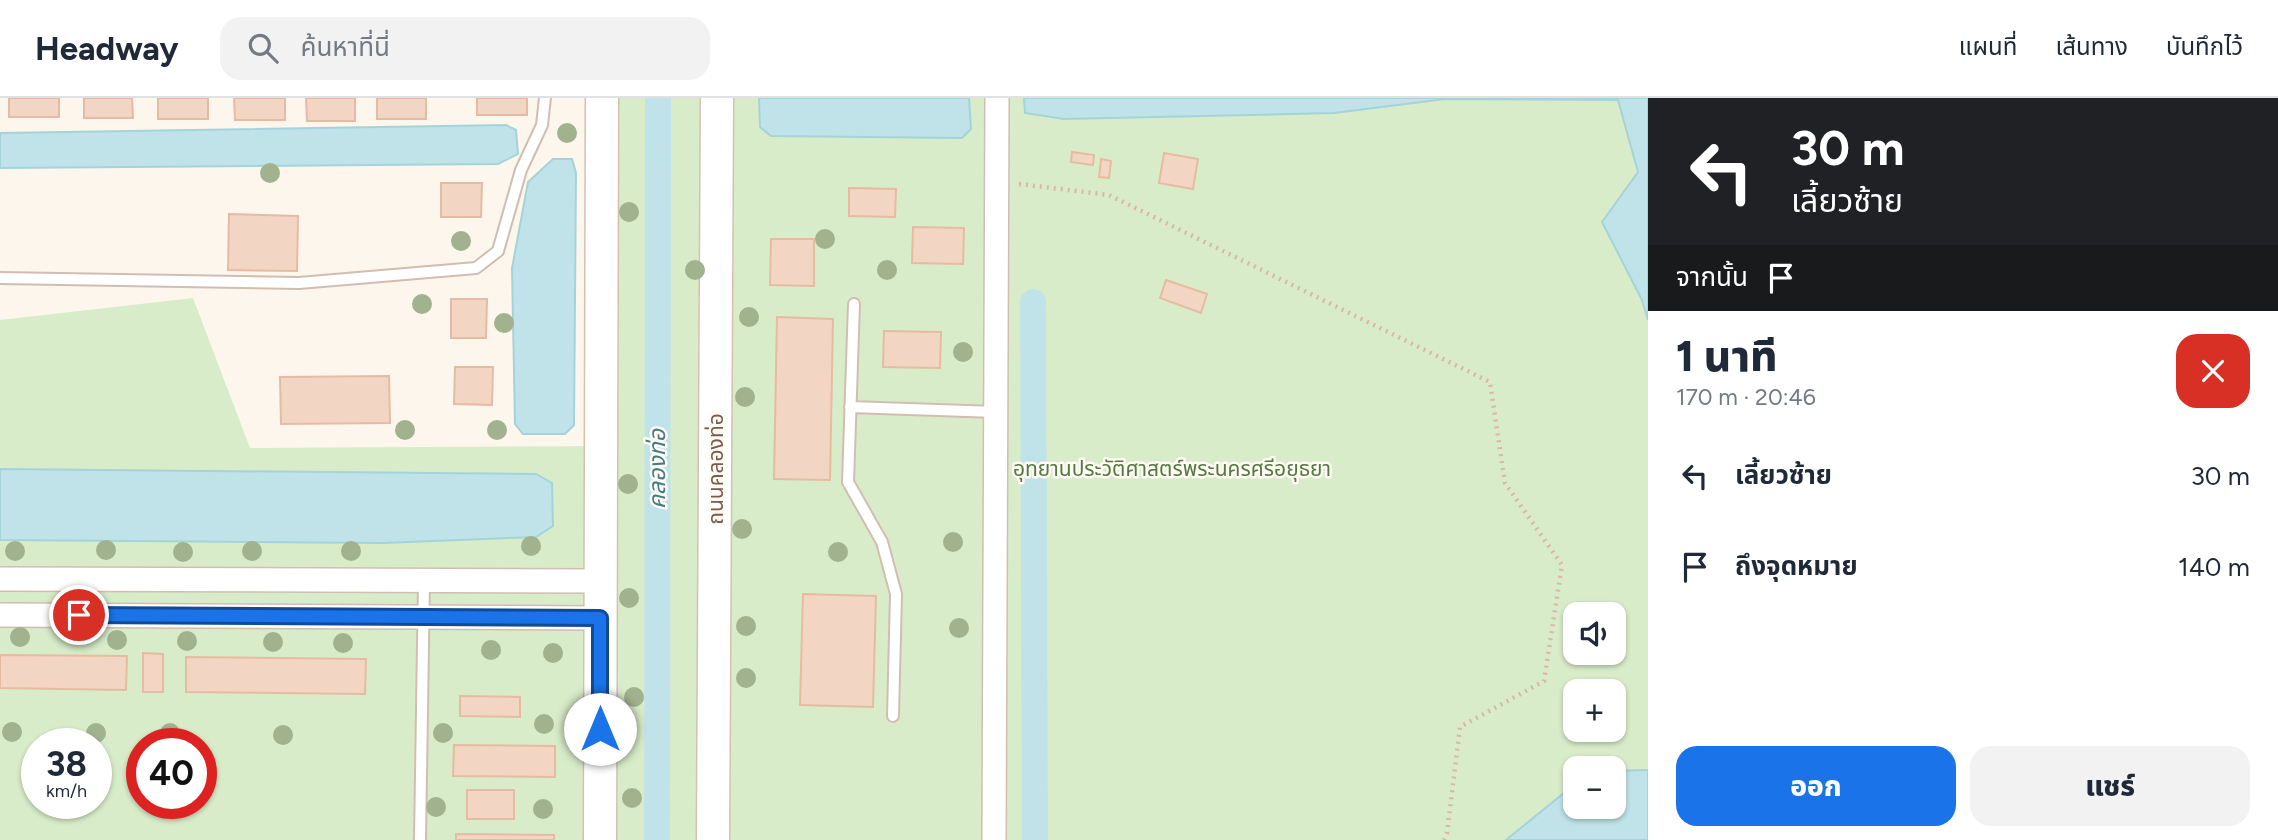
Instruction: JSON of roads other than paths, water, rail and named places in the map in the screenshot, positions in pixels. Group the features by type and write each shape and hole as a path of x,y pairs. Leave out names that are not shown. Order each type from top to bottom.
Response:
{"street":[{"path":"600,840 602,98"},
{"name":"ถนนคลองท่อ","path":"713,840 717,98"},
{"path":"994,840 997,98"},
{"path":"0,579 600,581"},
{"path":"0,615 600,618"}],"lane":[{"path":"0,278 299,283 477,268 498,251 522,170 542,125 545,98"},
{"path":"854,304 848,482 882,542 896,594 893,716"},
{"path":"850,407 996,412"},
{"path":"420,840 424,580"}],"water":[{"path":"759,98 969,98 971,129 962,138 771,136 760,127"},
{"path":"1024,98 1648,98 1648,320 1642,300 1602,222 1638,172 1618,100 1445,99 1334,113 1064,119 1025,113"},
{"path":"506,125 516,130 518,154 498,164 0,168 0,133"},
{"path":"553,159 572,159 576,173 574,425 565,434 523,434 515,424 512,268 528,182"},
{"path":"0,469 536,474 552,483 553,526 536,537 383,543 0,540"},
{"path":"1648,770 1648,840 1506,840 1563,794 1563,819 1626,819 1626,771"}],"waterway":[{"name":"คลองท่อ","path":"657,840 658,98"},
{"path":"1033,302 1035,840"}],"park label":[{"name":"อุทยานประวัติศาสตร์พระนครศรีอยุธยา","path":"1172,468"}]}
